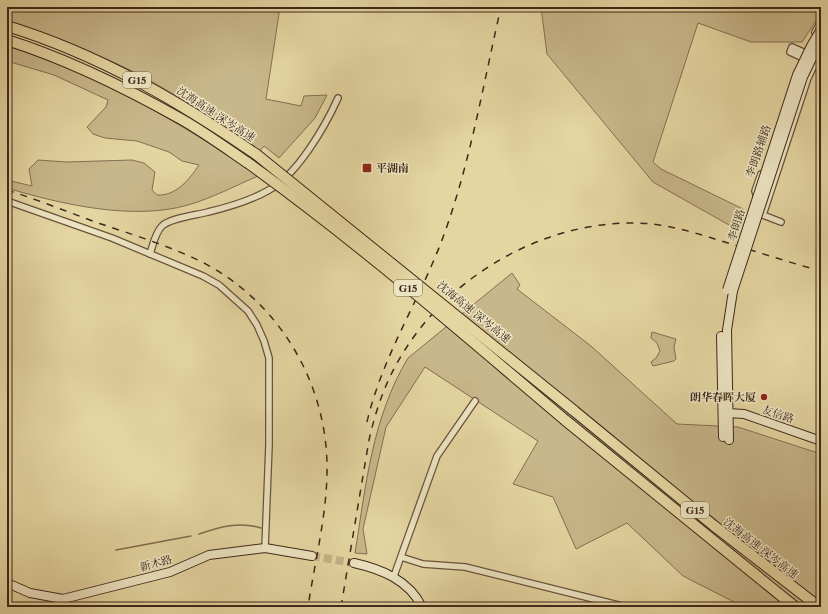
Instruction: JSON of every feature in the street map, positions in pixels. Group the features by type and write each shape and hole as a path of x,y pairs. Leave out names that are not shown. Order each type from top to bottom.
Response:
{"highway":[{"name":"沈海高速 深岑高速","path":"7,26 29,33 100,63 150,87 193,112 257,155 719,530 819,607"},
{"name":"G15","path":"7,40 96,76 182,120 279,185 403,284 565,420 795,607"}],"street":[{"name":"李朗路辅路","path":"763,215 755,191 803,55 821,22"},
{"name":"李朗路","path":"821,29 797,75 730,290 722,330 726,439 728,416 727,330 730,290 803,77 821,40"},
{"path":"781,222 763,215 808,78 818,61 821,50"},
{"path":"803,55 818,61 821,66"},
{"path":"150,254 157,233 166,223 245,201 270,190 282,180 319,135 338,98"},
{"path":"7,201 94,231 204,276 219,285 248,312 257,325 269,358 270,381 265,548"},
{"path":"394,576 437,456 475,401"},
{"name":"友信路","path":"728,416 744,414 821,441"},
{"name":"友信路","path":"728,416 744,419 821,445"},
{"name":"新木路","path":"7,583 30,593 63,599 170,572 209,555 265,548 312,556"},
{"path":"401,557 423,564 465,567 626,607"},
{"path":"354,563 376,568 394,576 418,599 422,607"}],"shaded area":[{"path":"7,7 280,7 266,99 301,106 304,96 327,95 315,118 279,158 264,146 259,152 191,105 132,71 79,48 7,22"},
{"path":"541,7 821,7 821,13 802,42 751,42 698,23 653,162 661,169 743,209 736,229 653,182 547,54"},
{"path":"7,46 74,71 137,101 168,118 258,176 197,202 167,210 121,211 73,205 7,188 7,180 32,186 29,169 38,160 66,162 132,160 144,163 155,172 152,190 157,195 164,195 181,186 199,165 182,161 169,152 137,141 105,138 93,134 87,127 106,107 108,100 54,75 7,61"},
{"path":"512,273 520,285 517,289 591,346 677,424 738,427 821,454 821,607 740,607 740,605 683,576 627,523 576,549 553,497 513,484 538,441 425,367 386,427 363,529 367,554 355,553 367,477 378,428 386,404 408,358"},
{"path":"652,332 676,339 674,347 676,359 674,361 653,366 651,362 656,358 660,351 657,343 651,338"}],"waterway":[{"path":"199,534 222,527 237,525 261,528"},
{"path":"116,550 191,536"}],"tunnel":[{"path":"312,556 354,563"}],"railway":[{"path":"367,422 391,352 433,263 452,212 475,125 501,7"},
{"path":"7,190 176,250 200,261 227,277 252,297 273,319 291,344 306,372 317,401 324,431 327,481 323,517 308,607"},
{"path":"341,607 369,440 378,406 387,384 403,353 424,324 449,297 478,274 510,254 544,239 579,229 616,224 662,225 702,235 821,271"}],"place":[{"name":"平湖南","path":"367,168"},
{"name":"朗华春晖大厦","path":"764,397"}]}
